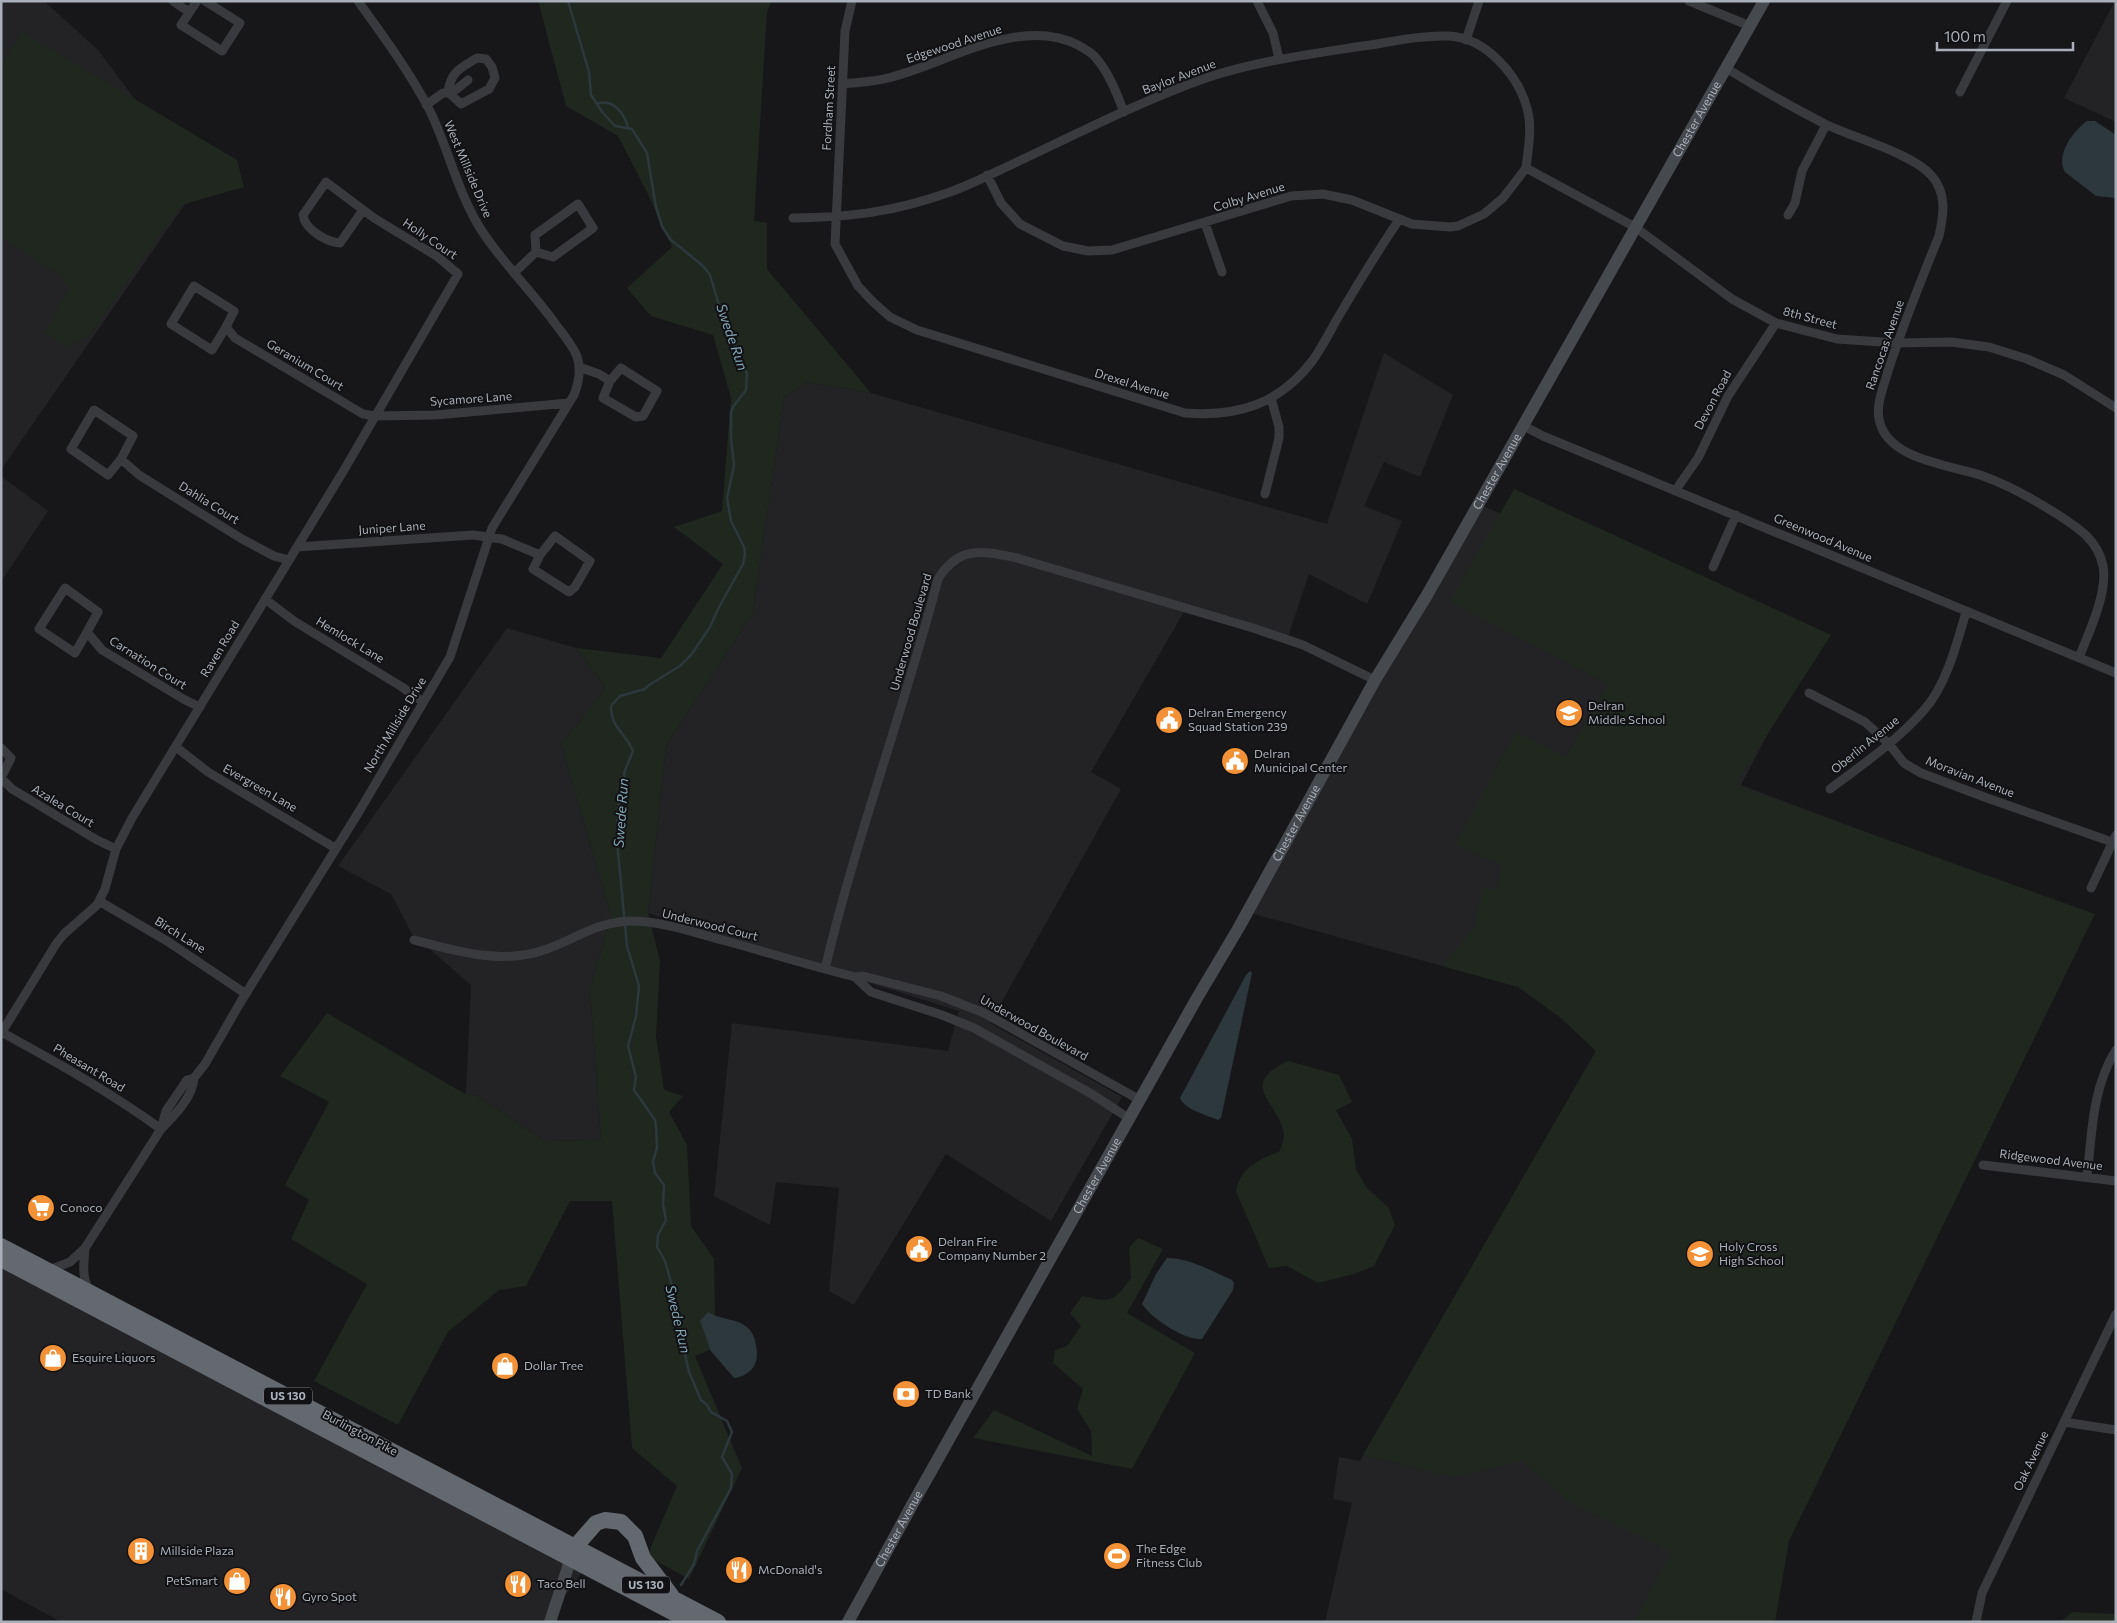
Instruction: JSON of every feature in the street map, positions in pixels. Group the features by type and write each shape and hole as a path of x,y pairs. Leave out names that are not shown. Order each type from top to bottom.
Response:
{"highway":[{"name":"Burlington Pike","path":"1,1246 90,1292 573,1553 692,1622"},
{"name":"Burlington Pike","path":"1,1260 573,1553 718,1622"},
{"path":"573,1553 596,1523 605,1520 621,1522 635,1536 643,1558 675,1600"}],"street":[{"path":"173,1 189,12"},
{"path":"197,1 181,25 222,51 240,24 205,1"},
{"name":"West Millside Drive","path":"358,1 409,75 426,105 475,220 498,254 541,303 568,340 576,355 579,367"},
{"name":"Fordham Street","path":"835,217 845,31 852,1"},
{"path":"1257,1 1273,33 1279,59"},
{"path":"1466,40 1478,1"},
{"path":"1689,1 1750,26"},
{"name":"Chester Avenue","path":"848,1622 1196,998 1238,929 1374,680 1427,595 1764,1"},
{"path":"1960,92 2007,1"},
{"name":"Edgewood Avenue","path":"843,84 888,79 1002,40 1044,35 1064,38 1090,52 1096,58 1114,87 1124,112"},
{"name":"Baylor Avenue","path":"793,218 877,213 915,204 953,191 1124,112 1207,78 1279,59 1421,37 1450,36 1466,40 1491,53 1506,67 1520,88 1528,113 1529,135 1526,168"},
{"path":"477,58 486,60 492,67 494,78 489,89 461,104 448,92 455,72 477,58"},
{"name":"Rancocas Avenue","path":"1726,68 1826,125 1915,162 1931,175 1941,190 1944,199 1939,236 1897,343 1879,400 1879,419 1887,437 1894,445 1913,456 1982,476 2025,494 2074,525 2091,539 2097,548 2103,567 2103,587 2091,628 2079,657"},
{"path":"426,105 448,92 452,92 468,80"},
{"path":"1788,215 1795,203 1804,166 1826,125"},
{"name":"Colby Avenue","path":"987,176 1001,203 1020,224 1063,246 1088,251 1112,250 1205,224 1290,196 1323,194 1352,200 1412,224 1458,226 1484,214 1503,198 1526,168"},
{"name":"8th Street","path":"1526,168 1635,227 1732,299 1776,323 1837,339 1897,343 1951,342 1989,347 2027,359 2064,376 2116,408"},
{"name":"Holly Court","path":"363,210 340,243 332,242 310,228 304,221 303,215 326,182 363,210 449,265 458,274 375,416"},
{"path":"514,273 536,252 535,235 578,204 593,228 553,257 536,252"},
{"name":"Drexel Avenue","path":"835,217 835,244 858,286 890,317 917,330 1185,413 1211,415 1228,413 1258,404 1271,398 1294,381 1312,360 1399,220"},
{"path":"1205,224 1222,272"},
{"path":"194,286 234,310 226,327 212,350 172,324 194,286"},
{"name":"Devon Road","path":"1675,491 1698,458 1733,388 1776,323"},
{"name":"Geranium Court","path":"226,327 241,342 357,411 375,416"},
{"path":"579,367 599,374 610,381"},
{"name":"North Millside Drive","path":"48,1270 70,1262 85,1248 161,1129 174,1116 189,1094 194,1078 206,1064 334,848 388,763 454,648 488,536 569,403 577,388 579,367"},
{"path":"621,368 657,391 644,416 636,417 603,398 610,381 621,368"},
{"path":"1265,494 1279,438 1279,427 1271,398"},
{"name":"Sycamore Lane","path":"375,416 436,415 569,403"},
{"path":"94,410 133,436 121,459 108,475 71,449 94,410"},
{"name":"Raven Road","path":"99,901 105,889 116,849 132,818 375,416"},
{"name":"Greenwood Avenue","path":"1522,425 1543,436 2116,673"},
{"name":"Dahlia Court","path":"121,459 139,475 242,539 274,556 289,560"},
{"path":"1713,567 1736,516"},
{"name":"Juniper Lane","path":"297,547 458,536 488,536 516,544 540,555"},
{"path":"555,536 590,561 575,587 569,592 534,569 540,555 555,536"},
{"name":"Underwood Boulevard","path":"1140,1100 984,1013 941,996 863,976 855,977 825,969 836,923 915,664 938,579 954,560 965,554 977,552 1017,558 1253,628 1303,645 1374,680"},
{"path":"65,588 98,612 87,632 75,653 39,629 65,588"},
{"name":"Hemlock Lane","path":"265,599 294,621 402,686 423,702"},
{"name":"Oberlin Avenue","path":"1830,789 1889,744 1925,709 1941,682 1955,648 1966,612"},
{"name":"Carnation Court","path":"87,632 102,650 185,700 200,706"},
{"name":"Moravian Avenue","path":"1809,693 1865,722 1889,744 1904,763 1921,772 1988,798 2114,838"},
{"name":"Evergreen Lane","path":"176,747 208,772 334,848"},
{"name":"Azalea Court","path":"1,748 11,758 1,778 19,794 97,840 116,849"},
{"path":"2091,888 2114,838"},
{"name":"Birch Lane","path":"99,901 168,941 246,994"},
{"name":"Pheasant Road","path":"99,901 56,944 2,1032 63,1066 161,1129"},
{"name":"Underwood Court","path":"414,940 451,950 513,957 544,950 594,927 633,921 669,925 825,969"},
{"name":"Underwood Boulevard","path":"855,977 871,992 942,1015 974,1028 1090,1093 1130,1119"},
{"path":"2087,1177 2095,1103 2106,1065 2116,1050"},
{"name":"Ridgewood Avenue","path":"1983,1165 2116,1181"},
{"name":"North Millside Drive","path":"85,1248 83,1272 90,1292"},
{"name":"Oak Avenue","path":"1976,1622 1982,1593 2116,1314"},
{"path":"2064,1422 2116,1430"},
{"path":"550,1622 573,1553"}],"shaded area":[{"path":"1,1 44,1 98,50 146,114 219,155 1,470"},
{"path":"538,1 772,1 767,12 754,221 767,223 767,269 871,393 807,382 784,397 753,612 666,746 648,913 660,961 656,1036 664,1090 683,1096 669,1112 687,1145 691,1226 714,1259 715,1316 750,1330 738,1378 710,1350 695,1356 742,1468 689,1579 649,1557 650,1549 677,1486 632,1448 612,1201 570,1201 526,1286 499,1290 448,1332 398,1425 314,1381 367,1284 291,1239 309,1200 285,1185 329,1102 280,1076 327,1013 465,1094 477,1096 546,1141 601,1140 590,989 611,916 561,744 606,688 576,648 661,658 723,564 674,527 722,511 731,398 713,335 651,316 627,288 672,247 649,196 618,136 566,106"},
{"path":"2116,1 2116,122 2064,98"},
{"path":"22,32 237,160 244,187 181,205 88,336 66,346 44,333 69,289 60,275 1,237 1,66"},
{"path":"2087,121 2095,121 2116,135 2115,198 2096,196 2065,172 2062,166 2062,159 2067,144 2076,131"},
{"path":"1384,353 1453,395 1420,477 1384,462 1364,506 1402,521 1367,604 1309,574 1287,640 1185,610 1091,772 1121,789 990,1023 1122,1097 1051,1221 946,1154 854,1305 829,1291 839,1188 776,1182 770,1225 714,1196 732,1023 948,1051 959,1011 648,913 666,746 753,612 784,397 807,382 871,393 1327,524"},
{"path":"1,476 48,511 1,582"},
{"name":"Holy Cross High School","path":"1514,489 1831,635 1735,785 2095,914 1789,1541 1775,1622 1634,1622 1671,1552 1571,1503 1522,1461 1453,1477 1363,1455 1596,1051 1561,1018 1518,987 1442,966 1475,926 1482,888 1497,890 1502,865 1455,845 1516,732 1566,757 1608,684 1450,602"},
{"path":"1477,504 1816,642 1741,785 2093,917 2047,996 1778,1554 1770,1622 1325,1622 1352,1503 1333,1499 1339,1457 1360,1461 1596,1051 1561,1018 1518,987 1247,912"},
{"path":"507,628 576,648 606,688 561,744 611,916 590,989 601,1140 546,1141 477,1096 466,1094 471,985 412,934 391,894 338,866"},
{"path":"1250,971 1252,973 1221,1118 1218,1120 1191,1109 1180,1098 1246,975"},
{"path":"1288,1061 1339,1075 1352,1102 1336,1110 1352,1139 1356,1169 1366,1187 1389,1208 1395,1225 1374,1266 1354,1274 1318,1283 1287,1266 1269,1268 1236,1191 1242,1175 1252,1165 1280,1151 1284,1135 1281,1124 1265,1095 1263,1087 1265,1078 1272,1070"},
{"path":"1138,1238 1163,1249 1127,1313 1195,1353 1132,1469 973,1438 994,1410 1092,1456 1091,1431 1077,1409 1083,1389 1053,1363 1055,1350 1067,1346 1081,1326 1070,1313 1082,1296 1100,1300 1111,1299 1120,1292 1131,1278 1129,1248"},
{"path":"1167,1258 1184,1260 1232,1280 1234,1283 1233,1290 1202,1339 1195,1339 1169,1328 1146,1310 1142,1304 1156,1274"},
{"path":"1,1259 586,1567 546,1622 61,1622 1,1589"},
{"path":"708,1312 744,1325 754,1336 757,1359 754,1367 746,1374 734,1378 711,1351 700,1321"},
{"path":"2072,1612 2116,1614 2116,1622 2060,1622"}],"waterway":[{"name":"Swede Run","path":"568,1 589,72 591,95 603,113 615,126 632,129 647,153 656,207 662,226 670,239 703,266 710,275 718,302 747,374 746,390 733,407 731,413 734,466 727,498 731,521 744,547 743,564 710,627 691,655 680,666 645,689 620,696 611,706 613,720 633,751 624,773 625,784 618,809 617,841 627,946 639,986 636,1016 628,1046 636,1077 634,1090 655,1120 657,1147 653,1162 655,1173 664,1185 663,1204 666,1220 658,1235 657,1247 665,1261 674,1293 676,1315 689,1372 701,1400 711,1412 727,1421 732,1432 722,1457 732,1474 731,1488 697,1551 694,1564 681,1585"},
{"path":"596,103 607,103 619,110 624,116 628,128"}],"place":[{"name":"Delran Middle School","path":"1569,713"},
{"name":"Delran Emergency Squad Station 239","path":"1169,720"},
{"name":"Delran Municipal Center","path":"1235,761"},
{"name":"Conoco","path":"41,1208"},
{"name":"Delran Fire Company Number 2","path":"919,1249"},
{"name":"Holy Cross High School","path":"1700,1254"},
{"name":"Esquire Liquors","path":"53,1358"},
{"name":"Dollar Tree","path":"505,1366"},
{"name":"TD Bank","path":"906,1394"},
{"name":"Millside Plaza","path":"141,1551"},
{"name":"The Edge Fitness Club","path":"1117,1556"},
{"name":"McDonald's","path":"739,1570"},
{"name":"PetSmart","path":"237,1581"},
{"name":"Taco Bell","path":"518,1584"},
{"name":"Gyro Spot","path":"283,1597"}]}
